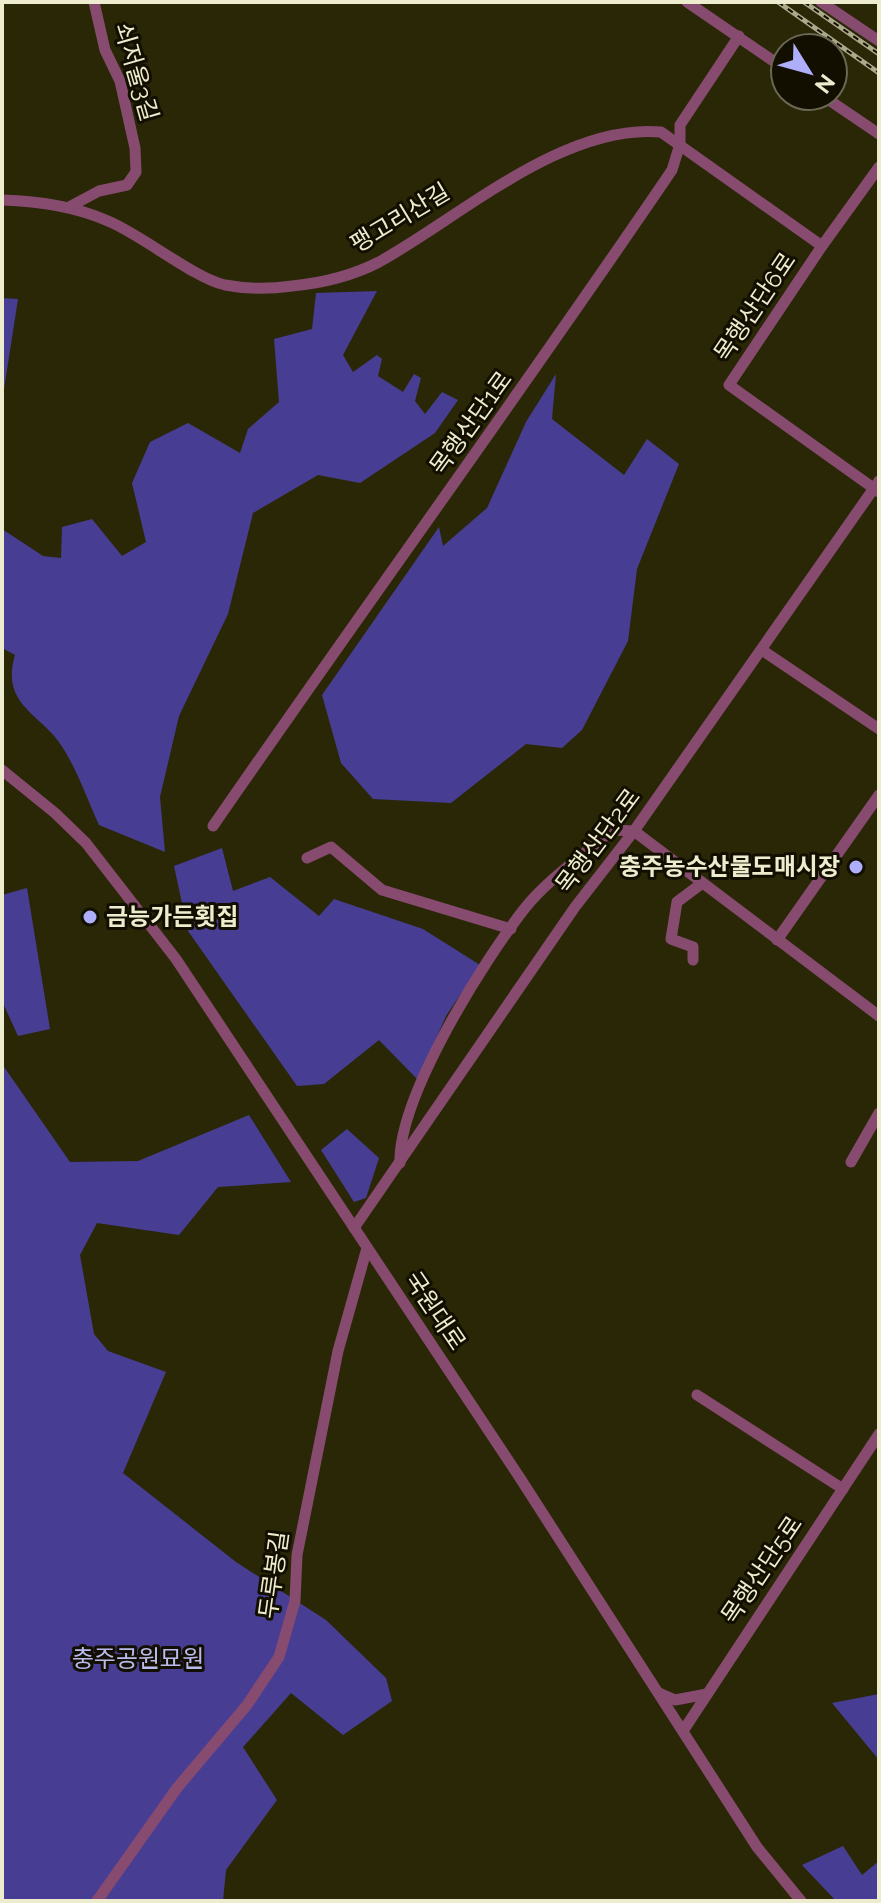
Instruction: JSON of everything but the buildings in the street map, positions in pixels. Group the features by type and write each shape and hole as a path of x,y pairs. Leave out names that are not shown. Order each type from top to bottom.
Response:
{"street":[{"name":"쇠저울3길","path":"69,207 99,191 127,185 136,172 135,148 120,81 105,50 94,2"},
{"path":"687,2 769,58"},
{"path":"821,2 879,41"},
{"name":"목행산단1로","path":"213,826 396,562 528,383 672,170 680,144 680,125 739,36"},
{"path":"847,112 879,134"},
{"name":"팽고리산길","path":"2,200 69,207 111,222 223,285 290,287 337,279 378,262 492,188 572,149 644,131 661,132 680,144"},
{"name":"목행산단6로","path":"680,144 822,246 729,385 877,487"},
{"path":"822,246 879,167"},
{"name":"목행산단2로","path":"354,1228 575,907 634,831 877,487"},
{"path":"762,650 879,729"},
{"name":"국원대로","path":"2,770 86,843 176,959 757,1847 801,1901"},
{"path":"777,940 879,795"},
{"path":"400,1163 399,1143 445,1034 511,929 527,906 612,830 634,831 879,1016"},
{"path":"307,858 331,847 382,890 511,929"},
{"path":"693,960 693,947 671,939 670,933 677,902 701,884"},
{"path":"851,1162 879,1113"},
{"name":"두루봉길","path":"97,1901 177,1788 247,1705 279,1657 295,1601 297,1555 338,1351 367,1248"},
{"path":"697,1395 843,1489"},
{"name":"목행산단5로","path":"683,1731 879,1434"},
{"path":"658,1692 675,1700 708,1693"}],"green space":[{"path":"377,291 343,355 353,372 377,355 382,359 378,376 403,392 414,374 421,378 415,401 425,414 442,392 458,400 435,433 360,483 318,475 253,513 228,614 179,716 160,797 165,852 99,825 67,754 53,734 25,707 13,686 15,655 2,648 2,529 43,556 61,558 62,527 92,519 122,556 146,542 132,483 150,442 188,423 240,453 248,429 279,402 274,339 312,329 316,293"},
{"path":"2,298 18,299 2,402"},
{"path":"556,374 552,419 624,475 647,439 679,464 637,569 628,641 582,730 562,748 526,744 451,803 373,799 341,763 322,695 439,527 443,546 487,508 526,422"},
{"path":"222,848 233,891 270,877 319,916 334,899 423,929 480,965 446,1016 418,1080 379,1040 324,1084 297,1086 188,931 174,866"},
{"path":"27,888 50,1029 18,1036 2,1001 2,895"},
{"name":"충주공원묘원","path":"2,1064 70,1162 138,1161 249,1115 291,1182 218,1187 179,1235 97,1223 80,1255 94,1334 108,1351 166,1372 123,1473 236,1562 326,1620 386,1678 392,1701 343,1735 291,1693 243,1747 277,1800 226,1870 223,1901 2,1901"},
{"path":"347,1129 379,1158 366,1198 354,1202 321,1150"},
{"path":"879,1694 879,1760 832,1703"},
{"path":"843,1846 862,1875 879,1861 879,1901 836,1901 802,1865"}],"railway":[{"path":"778,2 879,73"},
{"path":"804,2 879,54"}],"place":[{"name":"충주농수산물도매시장","path":"856,867"},
{"name":"금능가든횟집","path":"90,917"}]}
